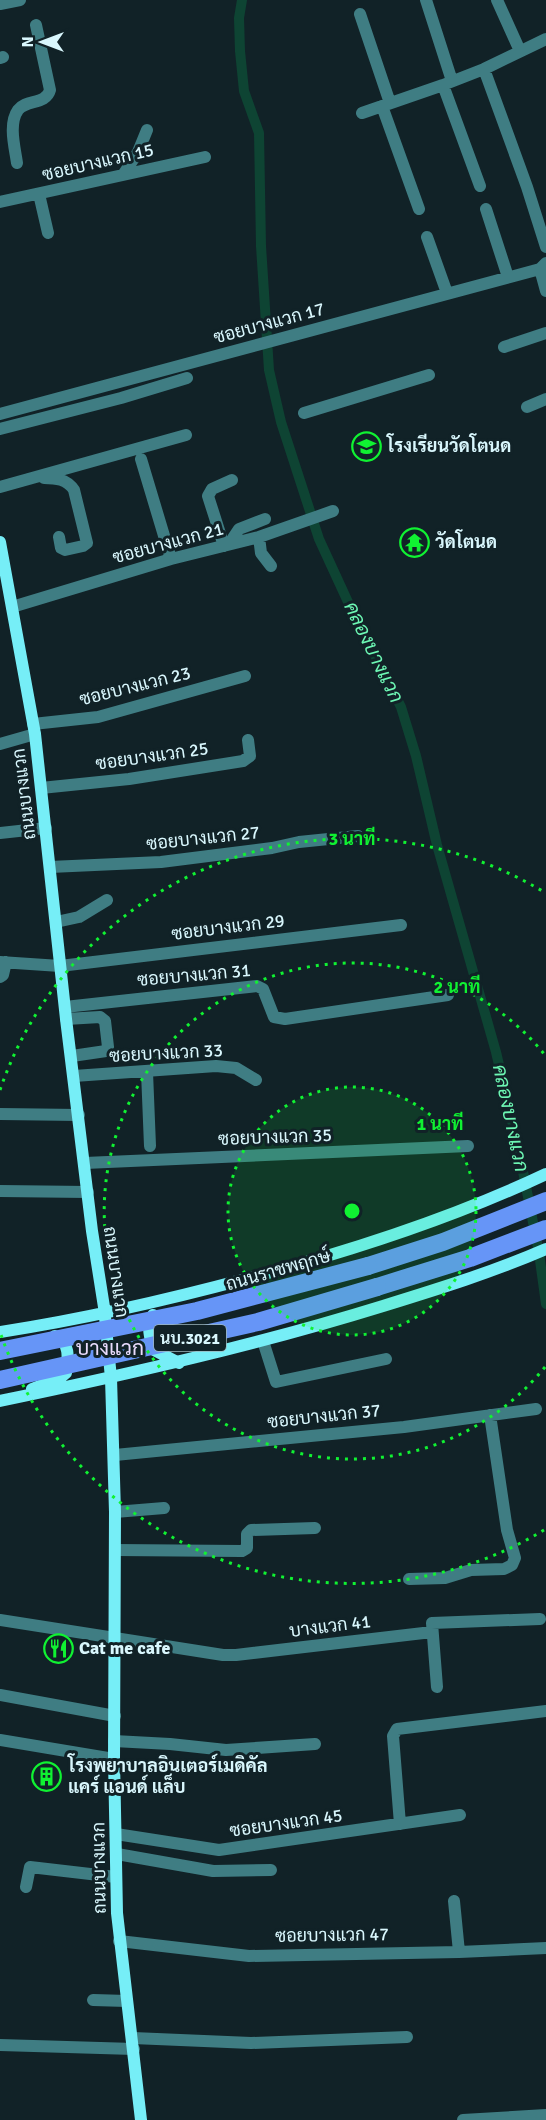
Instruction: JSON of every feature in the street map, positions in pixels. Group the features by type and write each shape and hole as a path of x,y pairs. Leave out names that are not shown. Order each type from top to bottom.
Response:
{"main road":[{"name":"ถนนบางแวก","path":"0,542 34,729 60,966 87,1192 105,1314 111,1378 115,1455 116,1877 119,1941 141,2120"},
{"name":"ถนนราชพฤกษ์","path":"0,1332 105,1314 162,1301 319,1259 495,1198 546,1174"},
{"name":"ถนนราชพฤกษ์","path":"0,1351 197,1311 368,1266 443,1242 546,1201"},
{"name":"นบ.3021","path":"0,1380 258,1322 471,1258 546,1229"},
{"name":"นบ.3021","path":"2,1401 179,1363 264,1341 416,1296 546,1249"},
{"path":"162,1301 149,1320 150,1339 154,1350 179,1363"},
{"path":"0,1332 45,1333 59,1337 66,1347 68,1358 66,1373 60,1378 2,1401"}],"street":[{"path":"0,4 20,0"},
{"path":"426,0 448,83 480,186"},
{"path":"497,0 520,51"},
{"path":"360,14 419,209"},
{"path":"17,163 13,137 16,112 22,106 46,97 50,90 36,25"},
{"path":"362,112 484,69 546,39"},
{"path":"484,69 546,247"},
{"path":"123,175 138,152 147,130"},
{"path":"0,139 13,137"},
{"name":"ซอยบางแวก 15","path":"0,202 205,157"},
{"path":"39,194 48,233"},
{"path":"486,209 508,277"},
{"path":"427,237 447,293"},
{"path":"543,266 546,291"},
{"name":"ซอยบางแวก 17","path":"0,414 543,266"},
{"path":"504,347 546,333"},
{"path":"304,413 429,375"},
{"path":"0,429 121,398 187,378"},
{"path":"526,407 546,399"},
{"path":"0,487 186,435"},
{"path":"141,459 171,559"},
{"path":"34,478 63,480 74,490 87,543 65,550 62,548 59,537"},
{"path":"229,544 208,496 212,489 232,480"},
{"name":"ซอยบางแวก 21","path":"12,608 171,559 298,525 333,511"},
{"path":"229,544 239,529 265,519"},
{"path":"258,537 261,553 271,566"},
{"name":"ซอยบางแวก 23","path":"0,744 34,729 98,717 245,676"},
{"name":"ซอยบางแวก 25","path":"41,788 129,779 243,761 250,756 248,740"},
{"path":"0,833 46,828"},
{"name":"ซอยบางแวก 27","path":"50,867 161,862 358,836"},
{"path":"56,922 79,917 107,900"},
{"name":"ซอยบางแวก 29","path":"3,962 60,966 400,925"},
{"path":"0,977 3,975 3,962"},
{"name":"ซอยบางแวก 31","path":"66,1013 257,986 263,989 274,1017 285,1018 448,995"},
{"path":"66,1013 100,1017 105,1021 108,1047 106,1051 72,1056"},
{"name":"ซอยบางแวก 33","path":"74,1076 227,1066 242,1070 256,1080"},
{"path":"147,1072 150,1146"},
{"path":"0,1114 79,1115"},
{"name":"ซอยบางแวก 35","path":"85,1163 468,1146"},
{"path":"0,1191 87,1192"},
{"path":"264,1341 276,1382 386,1359"},
{"name":"ซอยบางแวก 37","path":"115,1455 404,1427 536,1409"},
{"path":"409,1579 445,1578 471,1570 504,1569 512,1565 515,1558 507,1530 490,1415"},
{"path":"115,1512 164,1508"},
{"path":"115,1550 242,1551 247,1548 247,1534 251,1530 315,1528"},
{"name":"บางแวก 41","path":"0,1620 223,1655 236,1655 432,1632 432,1623 540,1619"},
{"path":"432,1632 437,1687"},
{"path":"0,1695 115,1716"},
{"path":"400,1824 393,1736 397,1729 546,1711"},
{"path":"0,1740 114,1759"},
{"path":"114,1742 170,1744 226,1750 315,1744"},
{"name":"ซอยบางแวก 45","path":"116,1834 219,1850 460,1815"},
{"path":"117,1854 213,1871 270,1870"},
{"path":"26,1887 30,1867 116,1877"},
{"path":"453,1901 459,1952"},
{"name":"ซอยบางแวก 47","path":"119,1941 249,1956 546,1948"},
{"path":"93,2000 127,2001"},
{"path":"0,2045 251,2043 407,2037"},
{"path":"463,2120 546,2115"}],"waterway":[{"name":"คลองบางแวก","path":"242,0 239,18 244,91 259,133 261,246 269,370 281,422 319,539 401,707 416,756 437,845 496,1052 519,1151 539,1253 546,1304"}],"place":[{"name":"โรงเรียนวัดโตนด","path":"366,446"},
{"name":"วัดโตนด","path":"414,542"},
{"name":"Cat me cafe","path":"58,1648"},
{"name":"โรงพยาบาลอินเตอร์เมดิคัล แคร์ แอนด์ แล็บ","path":"47,1776"}],"district":[{"name":"บางแวก","path":"110,1348"}]}
